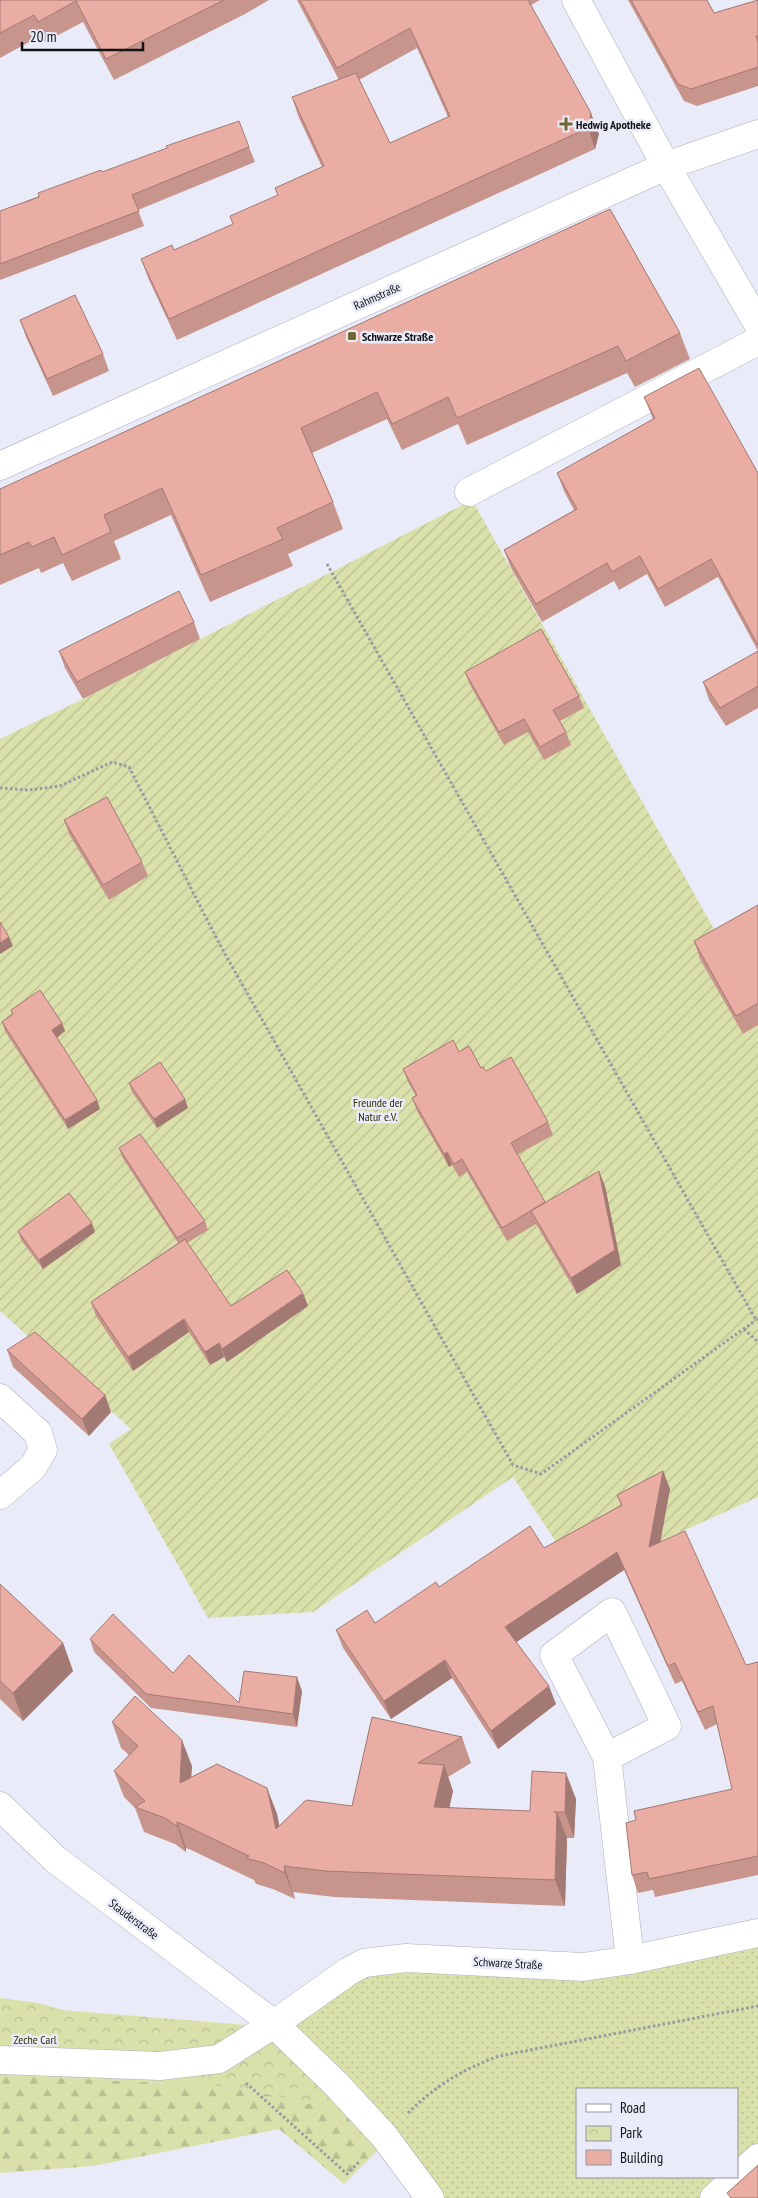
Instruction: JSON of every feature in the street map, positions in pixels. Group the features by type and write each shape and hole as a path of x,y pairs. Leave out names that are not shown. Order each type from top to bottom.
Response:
{"street":[{"path":"576,0 666,166 758,324"},
{"name":"Rahmstraße","path":"0,466 666,166 758,134"},
{"path":"469,492 758,341"},
{"path":"0,1398 38,1433 43,1450 33,1467 0,1495"},
{"path":"607,1757 667,1726 612,1612 554,1655 607,1757 630,1960"},
{"name":"Stauderstraße","path":"0,1806 55,1859 274,2024 336,2084 384,2136 430,2198"},
{"name":"Schwarze Straße","path":"274,2024 349,1971 364,1964 384,1960 406,1958 583,1966 630,1960 758,1933"},
{"path":"0,2060 160,2066 219,2059 274,2024"},
{"path":"738,2176 758,2158"},
{"path":"714,2198 736,2178"}],"path":[{"path":"0,788 29,790 60,786 112,762 129,767 220,945 512,1465 541,1474 757,1320 327,564"},
{"path":"744,1329 758,1342"},
{"path":"219,2059 347,2174 426,2096 452,2076 475,2064 499,2056 758,2006"}],"green space":[{"name":"Freunde der Natur e.V.","path":"472,500 758,1007 758,1497 580,1578 513,1477 313,1612 208,1618 109,1444 131,1429 0,1311 0,739 83,699"},
{"path":"758,1941 758,2162 716,2198 433,2198 279,2026 367,1968 582,1971"},
{"name":"Zeche Carl","path":"0,1998 39,2003 62,2010 273,2027 362,2116 237,2087 51,2077 0,2068"},
{"path":"0,2068 51,2077 237,2087 362,2116 385,2143 344,2184 279,2129 93,2166 0,2173"}],"building":[{"path":"0,0 224,0 106,59 76,1 38,22 34,15 0,33"},
{"path":"300,0 528,0 591,113 588,128 169,319 141,259 172,245 174,250 233,224 230,216 278,195 275,188 324,166 292,97 356,73 390,143 450,116 410,28 337,68"},
{"path":"631,0 707,0 714,13 758,0 758,36 756,36 758,42 758,67 691,89 678,84"},
{"path":"239,121 249,147 132,195 139,211 0,264 0,211 39,197 38,193 101,170 102,172 167,148 166,146"},
{"path":"610,209 680,333 626,361 618,346 457,418 448,397 392,424 377,392 301,428 333,502 277,528 283,539 201,575 162,488 104,515 111,532 62,555 54,537 32,547 29,542 0,555 0,489"},
{"path":"75,295 103,354 47,379 20,320"},
{"path":"699,368 758,473 758,645 711,559 658,589 640,556 612,572 607,563 536,604 504,550 577,509 557,473 655,418 644,397"},
{"path":"179,591 194,622 77,682 59,651"},
{"path":"541,629 579,696 553,710 566,732 540,747 524,719 499,732 465,672"},
{"path":"758,651 758,686 720,708 703,682"},
{"path":"107,797 142,862 103,885 64,820"},
{"path":"758,905 758,1003 736,1016 694,941"},
{"path":"0,922 9,937 0,943"},
{"path":"40,990 62,1023 52,1030 97,1100 65,1120 2,1022 13,1014 11,1010"},
{"path":"453,1040 459,1052 469,1046 481,1068 483,1067 486,1071 511,1057 548,1122 511,1143 545,1202 502,1228 462,1159 454,1164 447,1152 444,1154 412,1098 417,1095 403,1069"},
{"path":"160,1062 185,1099 154,1119 129,1083"},
{"path":"140,1134 205,1221 177,1238 119,1148"},
{"path":"599,1171 615,1250 571,1278 531,1211"},
{"path":"69,1193 92,1223 39,1260 18,1231"},
{"path":"185,1239 231,1306 287,1270 303,1293 222,1349 219,1343 205,1352 184,1319 128,1357 91,1302"},
{"path":"35,1332 105,1395 82,1419 7,1350"},
{"path":"663,1471 649,1547 685,1531 746,1665 758,1662 758,1856 649,1879 647,1872 632,1875 626,1823 636,1820 634,1811 732,1789 713,1706 698,1712 675,1663 668,1666 617,1552 505,1627 549,1686 491,1731 445,1660 384,1701 336,1630 367,1610 375,1623 436,1582 439,1587 530,1526 544,1548 622,1505 617,1495"},
{"path":"0,1584 63,1643 13,1693 0,1681"},
{"path":"113,1614 173,1673 189,1655 239,1703 244,1671 297,1677 293,1714 146,1694 90,1639"},
{"path":"135,1696 182,1740 180,1783 217,1764 267,1788 276,1829 306,1800 352,1806 372,1717 462,1737 418,1763 444,1765 434,1807 530,1811 532,1771 566,1773 565,1812 557,1812 555,1880 325,1871 284,1866 285,1873 264,1863 246,1858 249,1856 182,1824 177,1822 177,1826 165,1818 135,1807 145,1801 114,1771 138,1746 112,1722"},
{"path":"758,2165 758,2198 731,2198 727,2193"}],"place":[{"name":"Hedwig Apotheke","path":"566,124"},
{"name":"Schwarze Straße","path":"352,336"}]}
